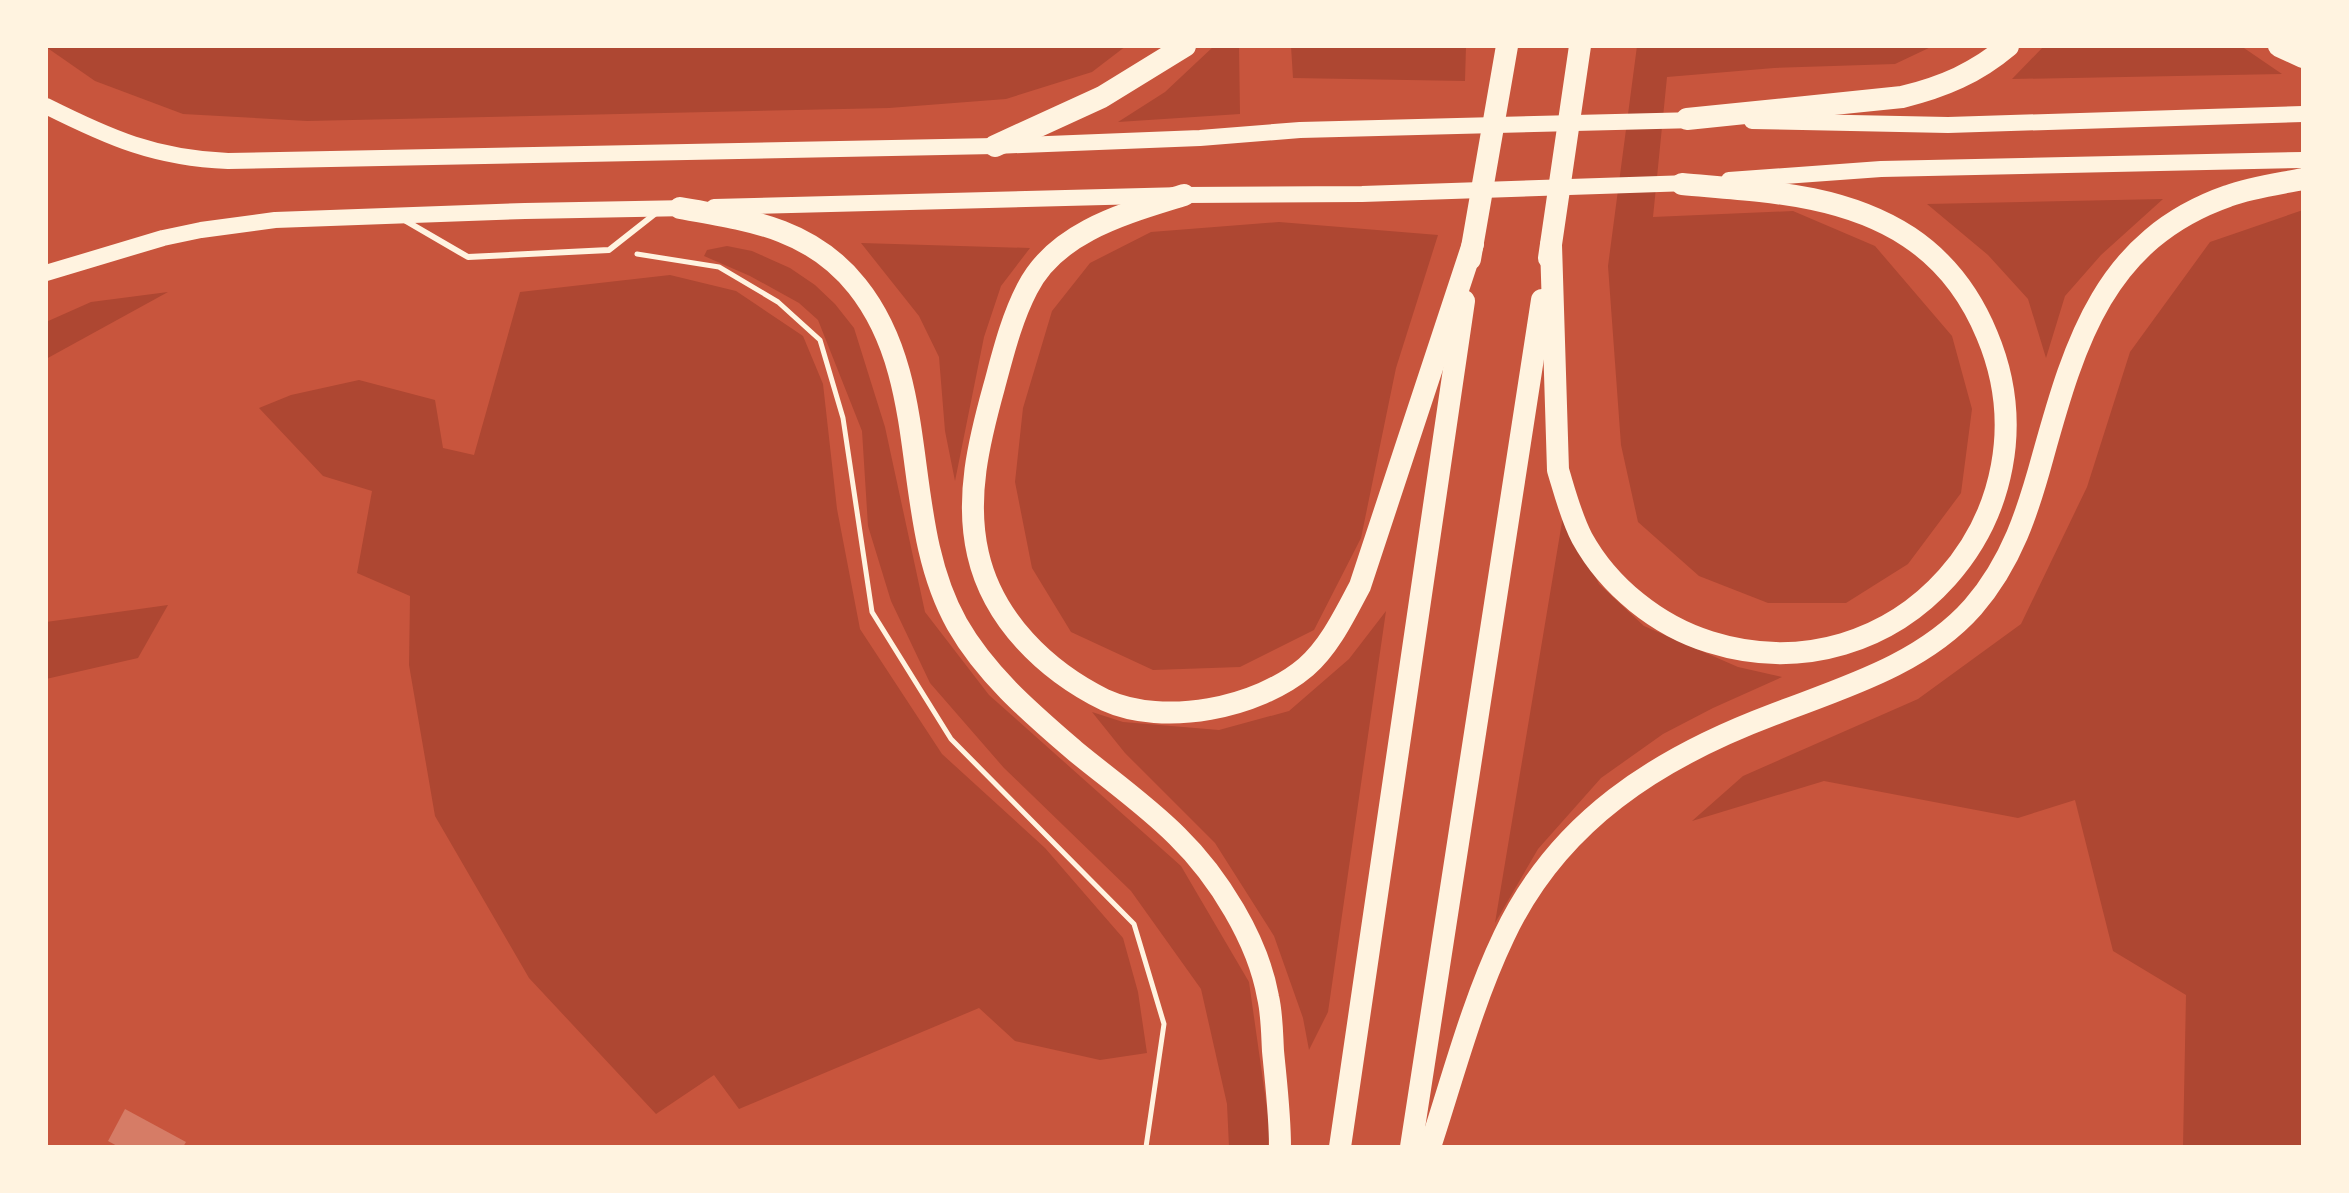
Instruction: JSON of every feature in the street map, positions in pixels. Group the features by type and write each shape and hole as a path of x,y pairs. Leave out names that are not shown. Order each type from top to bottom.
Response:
{"highway":[{"path":"995,146 1102,97 1185,46"},
{"path":"1340,1147 1473,244 1507,46"},
{"path":"1687,119 1902,97 1936,89 1966,76 1990,62 2008,46"},
{"path":"2279,46 2303,57"},
{"path":"1411,1147 1580,53"},
{"path":"1430,1147 1495,956 1523,902 1562,850 1617,795 1683,753 1875,675 1913,656 1972,609 2013,549 2082,335 2121,267 2166,225 2196,209 2257,187 2303,179"},
{"path":"1551,245 1558,470 1568,506 1582,538 1600,566 1619,586 1669,625 1724,647 1782,653 1841,646 1867,638 1894,623 1946,581 1969,548 1984,518 1998,482 2005,426 2002,379 1993,349 1967,294 1950,273 1930,252 1889,226 1812,198 1682,184"},
{"path":"1184,195 1115,218 1073,239 1047,261 1028,287 1010,331 982,432 972,496 978,554 997,603 1025,644 1066,676 1107,701 1147,710 1189,712 1229,705 1270,690 1307,666 1335,631 1360,586 1473,244"},
{"path":"671,208 753,220 798,236 840,266 877,314 902,379 923,523 935,572 956,622 980,660 1021,704 1178,836 1214,879 1246,932 1268,996 1280,1147"}],"main road":[{"path":"46,106 98,132 147,151 176,157 228,161 995,146 1368,128 1687,119 1948,125 2303,114"},
{"path":"46,273 127,247 201,230 275,220 1184,195 1362,194 1682,184 1881,169 2303,160"}],"lane":[{"path":"396,215 468,257 609,250 671,208"}],"path":[{"path":"609,250 719,267 778,302 820,340 843,418 872,612 951,739 1134,924 1164,1024 1146,1147"}],"shaded area":[{"path":"1126,46 1092,72 1006,99 889,108 307,121 183,114 95,81 46,47"},
{"path":"1214,46 1239,46 1240,114 1118,122 1165,92"},
{"path":"1291,46 1466,46 1465,81 1293,78"},
{"path":"1637,46 1933,46 1895,64 1774,68 1667,77 1653,217 1793,211 1875,246 1952,336 1972,409 1961,493 1908,564 1846,603 1768,603 1699,576 1638,522 1621,445 1608,266"},
{"path":"2044,46 2241,46 2282,74 2012,79"},
{"path":"2163,199 2101,255 2065,296 2046,358 2028,299 1988,255 1927,204"},
{"path":"2303,210 2303,1147 2183,1147 2186,995 2113,951 2075,800 2018,818 1824,781 1692,821 1743,776 1918,699 2021,624 2087,487 2130,352 2210,242"},
{"path":"1279,222 1438,235 1396,368 1361,538 1314,630 1240,667 1153,670 1071,632 1032,568 1015,482 1023,408 1052,311 1090,263 1151,232"},
{"path":"861,243 1030,248 1001,286 984,337 955,481 945,431 939,357 919,316"},
{"path":"727,246 752,251 790,268 815,285 854,328 885,427 925,612 989,695 1181,866 1249,982 1270,1130 1268,1147 1229,1147 1227,1104 1201,989 1131,891 1004,768 930,683 891,601 868,526 862,431 818,320 799,303 750,276 704,256 707,250"},
{"path":"670,275 736,291 803,336 823,384 837,509 860,629 942,754 1045,848 1123,938 1138,992 1147,1053 1100,1060 1015,1041 979,1008 739,1109 714,1075 656,1114 529,978 435,816 409,665 410,596 357,573 372,491 323,476 259,408 291,395 359,380 435,400 443,448 474,455 520,292"},
{"path":"168,292 46,359 46,322 91,302"},
{"path":"1564,510 1599,584 1644,626 1738,667 1782,677 1663,734 1601,778 1538,849 1495,923"},
{"path":"168,605 138,658 46,679 46,622"},
{"path":"1386,611 1328,1012 1309,1050 1303,1018 1274,936 1215,843 1125,753 1092,712 1123,722 1219,730 1289,711 1349,659"}],"building":[{"path":"125,1109 186,1142 183,1147 119,1147 108,1141"}]}
